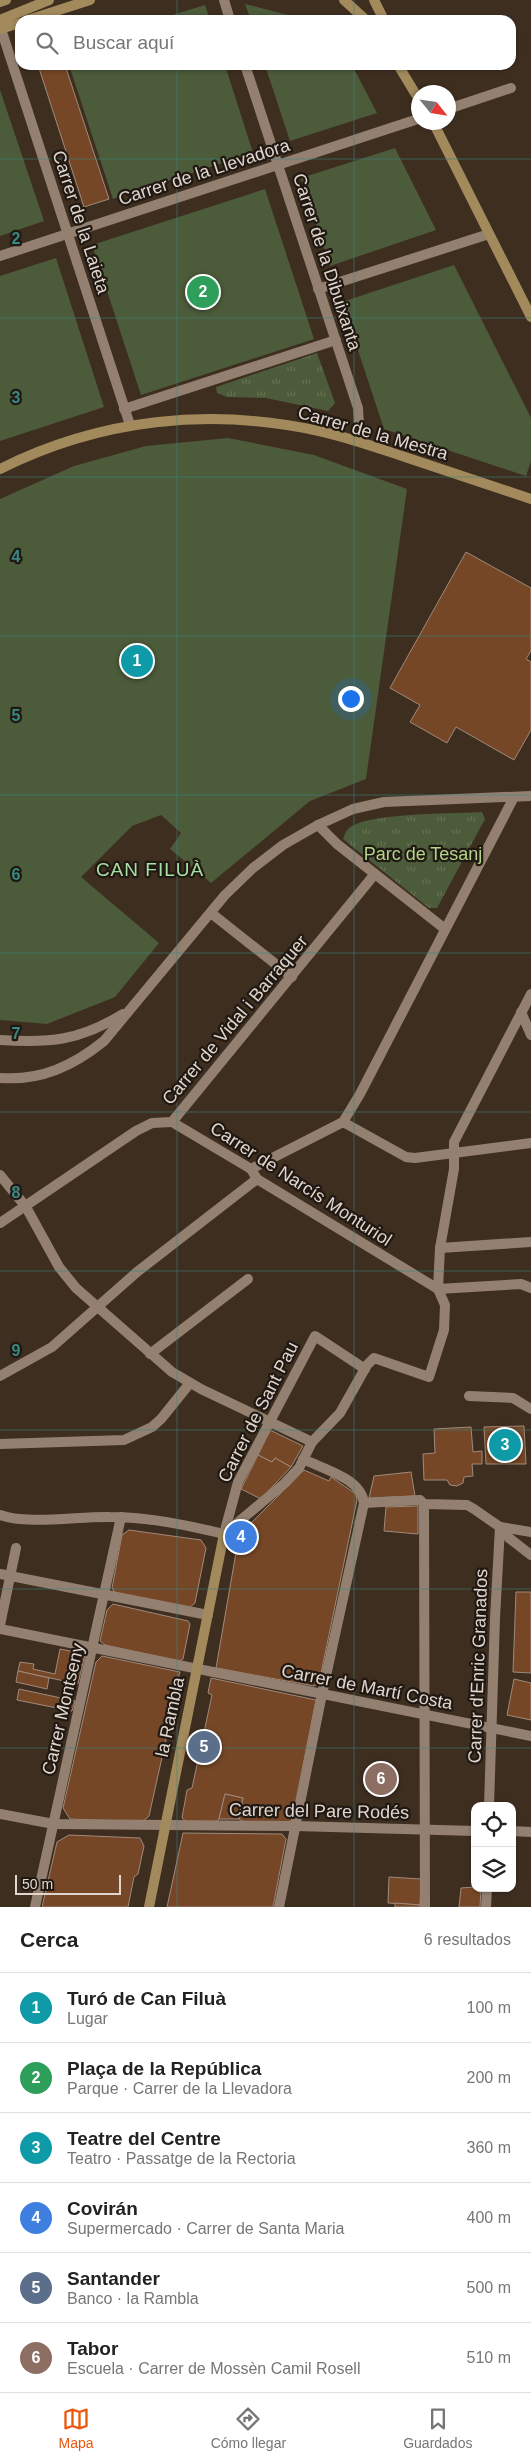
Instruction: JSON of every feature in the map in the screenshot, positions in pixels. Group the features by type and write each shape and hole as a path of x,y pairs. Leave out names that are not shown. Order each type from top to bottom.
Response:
{"main road":[{"path":"0,2 6,0"},
{"path":"21,15 49,0"},
{"path":"44,15 90,0"},
{"path":"344,0 360,15"},
{"path":"374,0 382,15"},
{"path":"0,26 15,18"},
{"path":"0,26 15,24"},
{"path":"401,70 411,86"},
{"path":"407,70 414,85"},
{"path":"437,130 531,317"},
{"name":"Carrer de la Mestra","path":"0,469 55,445 130,425 178,419 231,418 289,425 360,442 531,499"},
{"name":"la Rambla","path":"149,1907 224,1534"}],"street":[{"path":"224,0 228,15"},
{"name":"Carrer de la Laieta","path":"0,26 130,425"},
{"name":"Carrer de la Dibuixanta","path":"247,70 358,408 360,442"},
{"path":"456,106 511,88"},
{"name":"Carrer de la Llevadora","path":"0,256 411,121"},
{"path":"318,289 489,234"},
{"path":"124,409 336,340"},
{"path":"0,1078 29,1078 54,1072 82,1058 104,1041 225,895 253,868 284,845 318,825 353,809 384,802 513,799 531,796"},
{"path":"251,1169 343,1122 513,799"},
{"path":"318,825 337,844 374,875 446,929"},
{"name":"Carrer de Vidal i Barraquer","path":"0,1223 136,1131 152,1123 172,1122 374,875"},
{"path":"211,913 292,977"},
{"path":"0,1515 22,1519 121,1518 168,1522 224,1534 285,1483 303,1460 312,1442 340,1413 365,1369 374,1358 429,1377 444,1330 445,1305 438,1289 440,1248 454,1169 457,1132 531,994"},
{"path":"0,1040 39,1043 72,1038 106,1024 129,1010"},
{"path":"521,1012 531,1035"},
{"name":"Carrer de Narcís Monturiol","path":"172,1122 251,1169 257,1179 438,1289"},
{"path":"343,1122 406,1157 415,1158 454,1151 531,1144"},
{"path":"0,1175 26,1207 59,1267 76,1288 150,1354 172,1372 190,1383 312,1442"},
{"path":"0,1376 52,1347 137,1272 257,1179"},
{"path":"440,1248 531,1242"},
{"path":"150,1354 248,1278"},
{"path":"438,1289 521,1284 531,1288"},
{"name":"Carrer de Sant Pau","path":"224,1534 231,1502 238,1482 315,1336 365,1369"},
{"path":"0,1444 124,1440 152,1427 161,1420 190,1383"},
{"path":"469,1396 513,1398 531,1408"},
{"path":"279,1907 322,1694 364,1503 360,1490 352,1483 303,1460"},
{"path":"364,1503 420,1500 424,1504 467,1505 500,1527 509,1538 531,1555"},
{"name":"Carrer de Sant Pau","path":"231,1502 236,1508 248,1512"},
{"path":"424,1504 425,1907"},
{"name":"Carrer Montseny","path":"35,1907 94,1648 121,1518"},
{"path":"500,1527 531,1532"},
{"name":"Carrer d'Enric Granados","path":"489,1802 500,1527"},
{"path":"0,1625 5,1575 16,1548"},
{"path":"5,1575 208,1615"},
{"name":"Carrer de Martí Costa","path":"0,1629 531,1736"},
{"name":"Carrer del Pare Rodés","path":"0,1814 54,1824 295,1826 471,1831"},
{"path":"516,1831 531,1832"},
{"path":"486,1907 487,1892"}],"green space":[{"path":"245,4 288,15 249,15"},
{"path":"205,5 208,15 172,15"},
{"path":"71,70 227,70 253,153 113,199"},
{"path":"267,70 355,70 377,113 290,141"},
{"path":"0,90 44,221 0,236"},
{"path":"395,148 436,230 330,266 301,178"},
{"path":"265,189 314,339 141,395 92,245"},
{"path":"56,258 104,407 0,441 0,276"},
{"path":"454,265 531,418 531,461 526,476 384,429 342,302"},
{"path":"317,353 335,403 328,411 266,398 227,397 217,393 216,387"},
{"path":"228,438 314,455 407,489 366,779 310,801 211,883 170,849 181,833 161,815 132,826 81,877 159,943 115,997 47,1024 0,1020 0,499 74,466 146,446"},
{"name":"Parc de Tesanj","path":"482,812 485,819 437,908 429,908 343,839 348,829 358,823 373,819"}],"building":[{"path":"40,70 67,70 109,199 84,207"},
{"path":"466,552 531,588 531,651 526,659 531,662 531,730 514,760 456,727 447,743 410,722 420,705 390,688"},
{"path":"524,1426 526,1464 486,1464 484,1427"},
{"path":"471,1427 473,1452 482,1451 482,1464 472,1464 473,1476 464,1477 463,1483 457,1486 450,1485 447,1480 424,1480 423,1454 435,1453 434,1429"},
{"path":"270,1430 303,1446 291,1467 275,1458 272,1462 258,1455"},
{"path":"258,1455 272,1462 275,1458 291,1467 261,1499 241,1489"},
{"path":"304,1470 329,1481 331,1477 356,1494 357,1500 319,1683 314,1686 216,1668 239,1535"},
{"path":"411,1472 415,1496 369,1498 374,1476"},
{"path":"418,1506 418,1534 384,1531 386,1507"},
{"path":"129,1530 201,1540 206,1548 195,1603 189,1608 115,1593 112,1588 122,1535"},
{"path":"516,1592 531,1592 531,1673 513,1672"},
{"path":"113,1604 188,1621 190,1624 183,1659 179,1661 105,1645 100,1641 107,1610"},
{"path":"60,1649 85,1654 78,1684 18,1671 20,1662 34,1664 33,1669 55,1674"},
{"path":"102,1656 180,1672 174,1692 178,1695 174,1711 170,1710 169,1726 149,1816 142,1822 70,1819 63,1808 96,1662"},
{"path":"18,1671 49,1678 47,1689 16,1682"},
{"path":"211,1678 316,1700 293,1819 288,1823 244,1822 239,1819 243,1798 225,1794 219,1819 215,1822 188,1823 182,1818 187,1790 192,1788 212,1695 208,1693"},
{"path":"514,1679 531,1683 531,1720 507,1715"},
{"path":"19,1689 75,1701 72,1711 17,1700"},
{"path":"225,1794 243,1798 239,1819 219,1819"},
{"path":"183,1833 282,1834 286,1839 273,1907 167,1907"},
{"path":"69,1835 140,1838 144,1846 138,1874 134,1877 128,1907 42,1907 57,1842"},
{"path":"389,1877 421,1879 420,1905 388,1903"},
{"path":"471,1887 471,1892 481,1892 480,1907 459,1907 461,1888"},
{"path":"395,1903 420,1905 420,1907 395,1907"}],"place":[{"name":"Plaça de la República","path":"203,292"},
{"name":"Turó de Can Filuà","path":"137,661"},
{"name":"Teatre del Centre","path":"505,1445"},
{"name":"Covirán","path":"241,1537"},
{"name":"Santander","path":"204,1747"},
{"name":"Tabor","path":"381,1779"}],"district":[{"name":"CAN FILUÀ","path":"150,869"}]}
